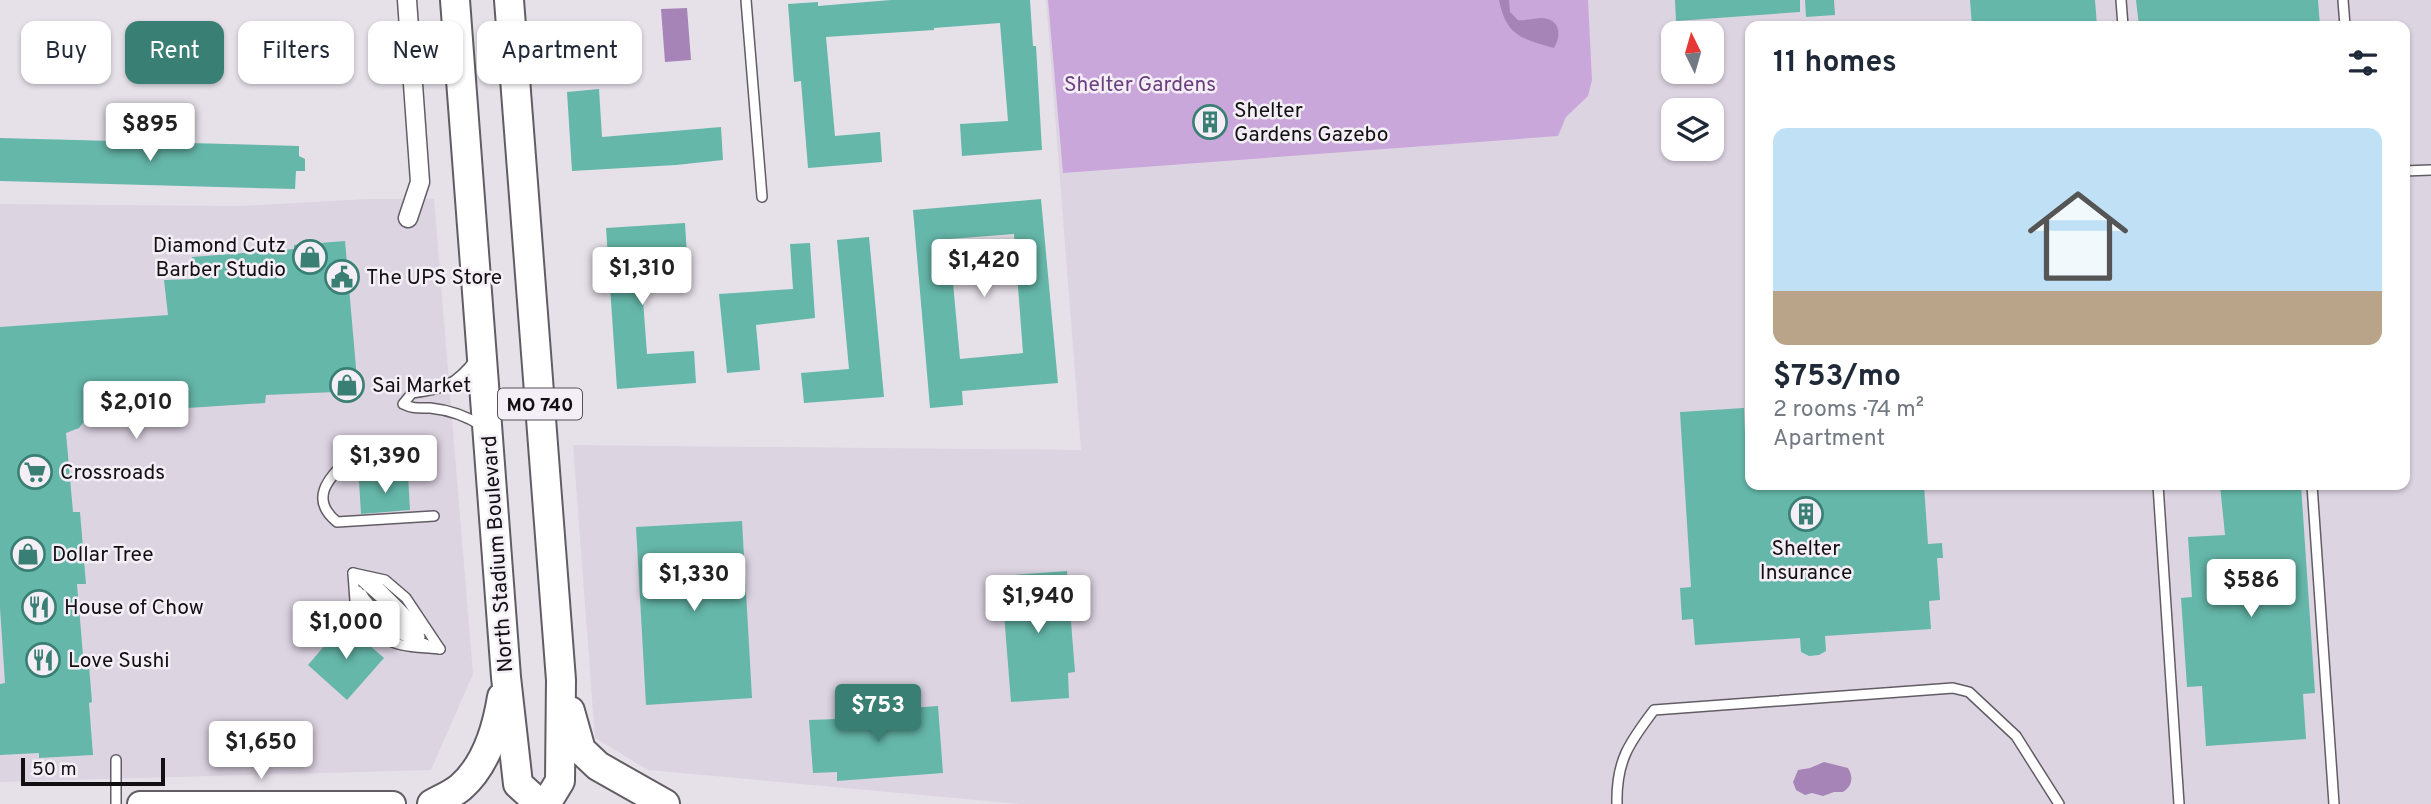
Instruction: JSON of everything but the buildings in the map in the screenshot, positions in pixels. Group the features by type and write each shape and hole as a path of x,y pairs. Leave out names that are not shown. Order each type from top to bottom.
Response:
{"main road":[{"name":"North Stadium Boulevard","path":"455,0 506,677 518,784 540,804"},
{"name":"MO 740","path":"509,0 561,680 560,781 546,804"},
{"path":"432,804 460,788 477,768 499,716 506,677"},
{"path":"561,680 581,750 608,773 665,804"},
{"path":"141,804 393,804"}],"street":[{"path":"407,0 420,182 408,218"}],"lane":[{"path":"746,0 762,197"},
{"path":"2121,0 2123,21"},
{"path":"2343,0 2345,21"},
{"path":"2410,171 2431,170"},
{"path":"481,352 464,375 452,385 412,393 403,404 414,409 453,411 487,429"},
{"path":"429,454 347,460 326,484 323,496 327,513 337,522 434,516"},
{"path":"2158,490 2179,804"},
{"path":"2312,490 2334,804"},
{"path":"353,573 356,615 376,634 400,646 440,649"},
{"path":"353,573 365,599 387,618 440,649"},
{"path":"353,573 379,587 440,649"},
{"path":"1617,804 1622,759 1654,710 1953,688 1969,692 2016,736 2059,804"},
{"path":"116,760 116,804"}],"shaded area":[{"name":"Shelter Insurance","path":"1046,0 2431,0 2431,804 1021,804 648,770 595,738 573,445 1081,450"},
{"path":"1499,0 1509,0 1510,12 1518,20 1542,18 1553,21 1558,28 1554,48 1532,42 1517,34 1506,21"},
{"path":"687,8 691,60 665,62 661,9"},
{"name":"Crossroads","path":"367,199 434,199 473,674 431,770 0,782 0,204 240,206"},
{"path":"1824,762 1848,768 1851,778 1846,790 1823,796 1812,793 1805,795 1796,790 1793,782 1798,770"}],"green space":[{"name":"Shelter Gardens","path":"1048,0 1588,0 1592,80 1588,96 1566,117 1558,136 1063,173"}],"place":[{"name":"Shelter Gardens Gazebo","path":"1210,122"},
{"name":"Diamond Cutz Barber Studio","path":"310,257"},
{"name":"The UPS Store","path":"342,277"},
{"name":"Sai Market","path":"347,385"},
{"name":"Crossroads","path":"35,472"},
{"name":"Shelter Insurance","path":"1806,514"},
{"name":"Dollar Tree","path":"28,554"},
{"name":"House of Chow","path":"39,607"},
{"name":"Love Sushi","path":"43,660"}]}
